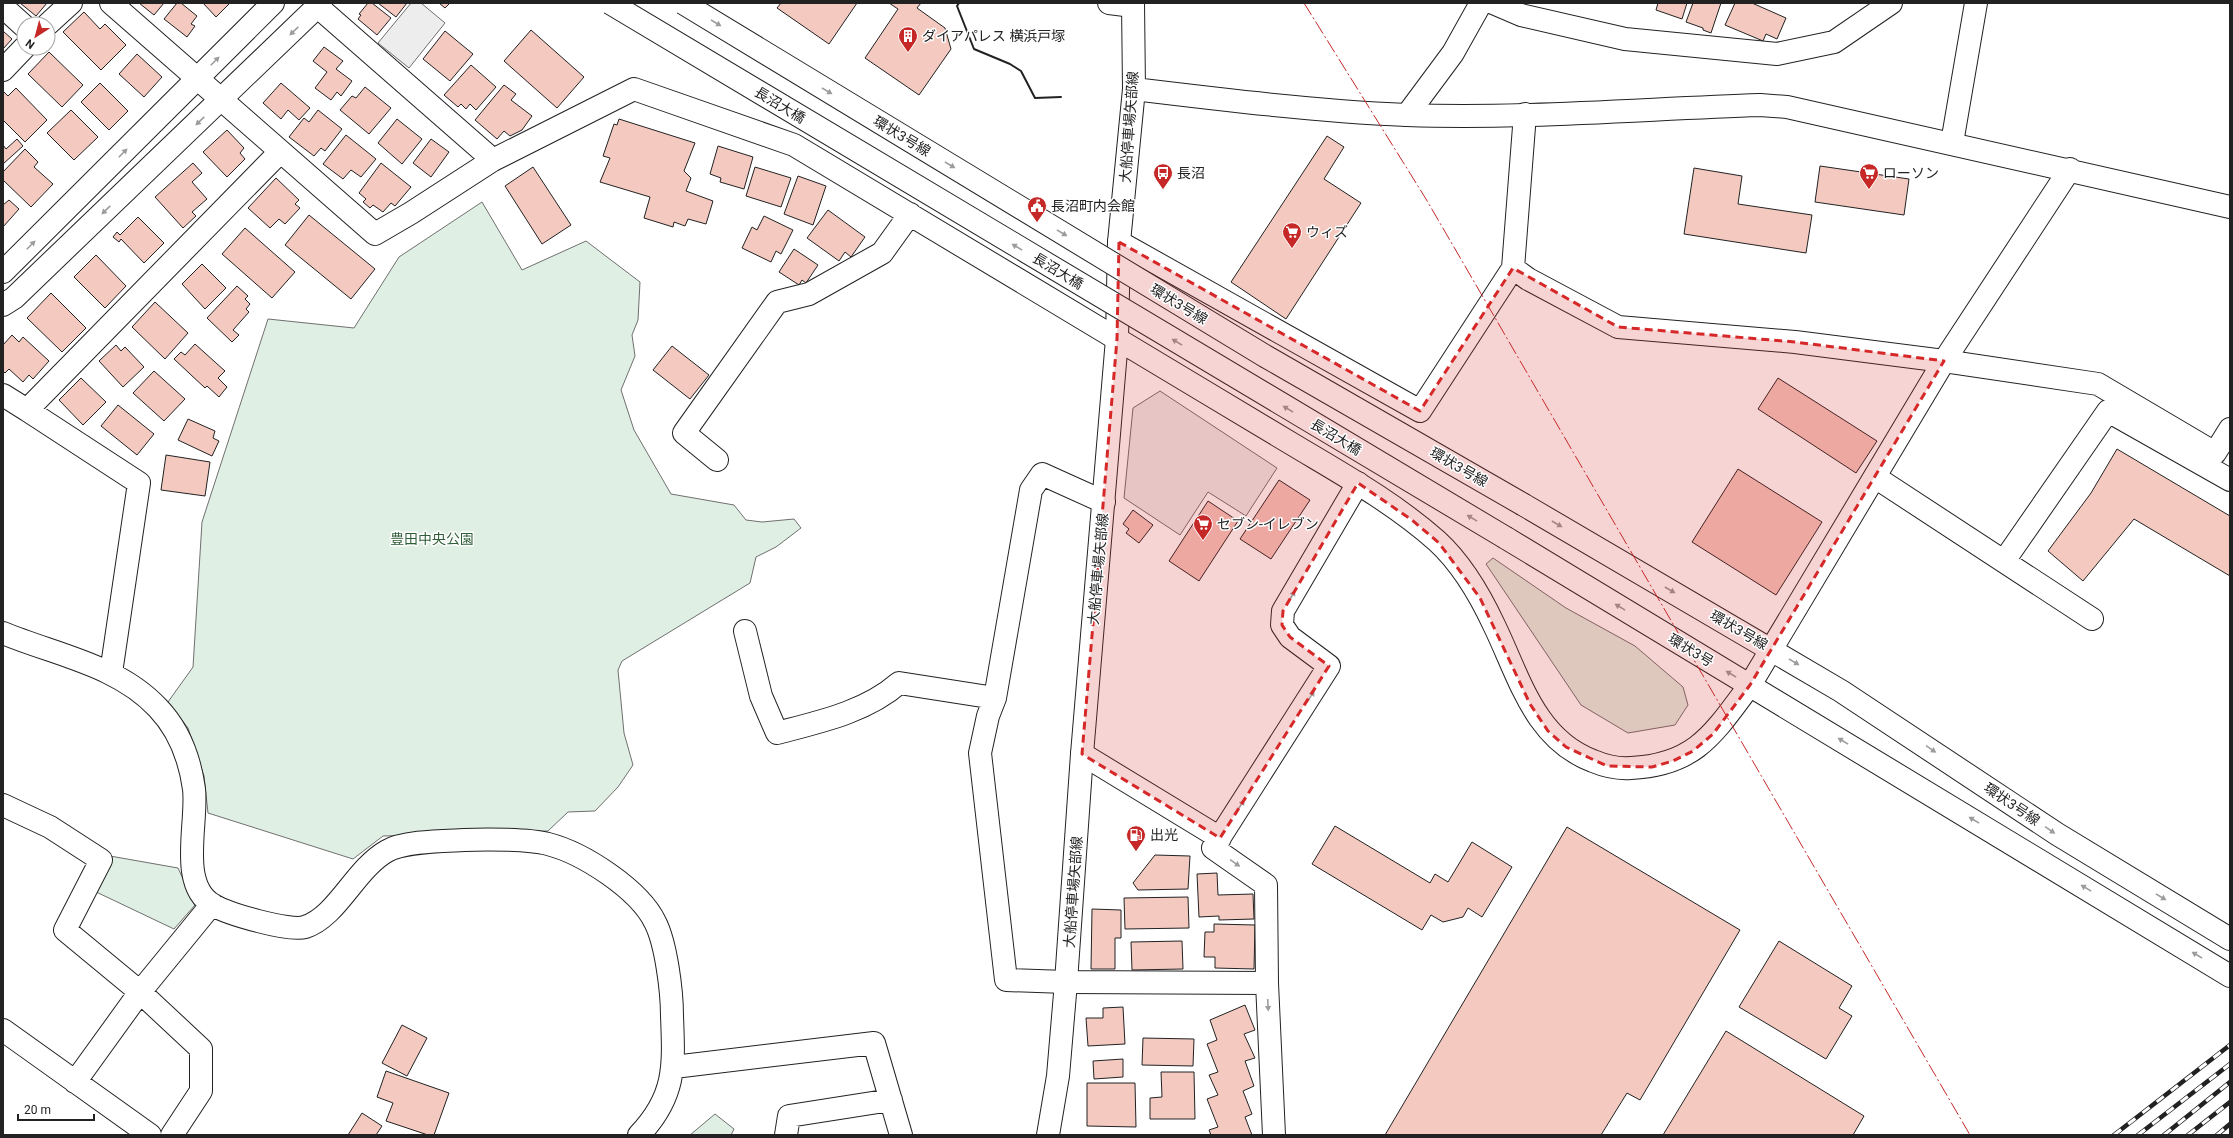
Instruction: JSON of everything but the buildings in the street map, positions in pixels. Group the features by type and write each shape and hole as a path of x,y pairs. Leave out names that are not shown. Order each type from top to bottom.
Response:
{"street":[{"path":"56,17 71,3"},
{"path":"111,3 374,234 411,213 493,160 634,89 794,145 1117,340 1358,483 1412,520 1439,543 1457,564 1484,604 1530,704 1548,731 1566,747 1584,758 1608,766 1625,769 1652,767 1673,761 1693,751 1713,734 1750,685 1944,361 2070,169"},
{"path":"3,272 273,3"},
{"name":"長沼大橋","path":"610,3 1506,538"},
{"name":"環状3号線","path":"683,3 1265,356 1771,648 1899,727 2057,834 2230,939"},
{"path":"1109,3 1133,5"},
{"path":"1407,115 1453,53 1480,3"},
{"path":"1492,3 1522,15 1625,38 1777,54 1834,42 1891,3"},
{"path":"1952,143 1976,3"},
{"path":"3,305 14,298 320,5 493,160"},
{"name":"大船停車場矢部線","path":"1048,1135 1058,1076 1082,754 1117,340 1120,242 1134,89 1133,5"},
{"path":"3,7 16,19"},
{"path":"3,70 16,56"},
{"path":"1134,89 1268,105 1407,115 1525,114 1760,105 1787,107 2070,169 2230,207"},
{"path":"1120,242 1420,411 1513,268 1525,114"},
{"path":"27,410 280,152"},
{"path":"717,460 684,433 777,302 809,294 882,253 910,214"},
{"path":"1513,268 1528,279 1618,327 1795,342 1944,361 2098,384 2214,453 2230,429"},
{"path":"3,395 140,483 111,673"},
{"path":"2004,561 2108,411 2230,480"},
{"path":"1104,502 1042,474 1031,490 995,698 988,716 980,753 1006,980 1066,982 1267,983"},
{"path":"1875,477 2092,620"},
{"path":"1274,1135 1267,983 1266,885 1213,848 1330,666 1290,637 1282,625 1283,611 1358,483"},
{"name":"環状3号","path":"1506,538 2230,976"},
{"path":"745,631 761,696 777,733 832,719 885,696 899,683 995,698"},
{"path":"3,633 38,648 111,673 144,694 160,710 175,730 183,746 194,786 195,806 192,870 194,882 202,895 212,904 242,917 297,928 306,927 324,916 365,867 389,850 423,843 483,839 547,843 595,866 623,886 650,912 661,937 672,1003 674,1067 662,1105 652,1121 639,1135"},
{"path":"1082,754 1220,838"},
{"path":"3,804 50,827 100,860 65,930 140,992 201,1048 201,1091 172,1135"},
{"path":"75,1082 140,992 212,904"},
{"path":"3,1030 150,1135"},
{"path":"674,1067 874,1043 901,1135"},
{"path":"786,1135 788,1116 891,1100"}],"highlighted area":[{"path":"1119,242 1420,411 1513,268 1618,327 1795,342 1944,361 1750,685 1713,734 1693,751 1673,761 1652,767 1607,766 1566,747 1548,731 1530,704 1480,598 1439,543 1412,520 1358,483 1283,611 1282,625 1290,637 1329,666 1220,838 1082,754 1117,339"}],"green space":[{"name":"豊田中央公園","path":"482,202 522,270 586,241 640,282 638,320 632,335 635,356 621,390 634,430 671,494 734,505 746,520 762,522 794,519 801,528 776,547 756,557 750,583 622,661 618,670 624,733 633,765 618,787 595,811 568,812 548,831 383,836 353,859 208,813 204,776 188,728 168,702 193,667 202,522 268,319 354,328 399,257"},
{"path":"1493,558 1566,608 1635,646 1683,687 1688,705 1675,725 1628,733 1581,705 1486,564"},
{"path":"110,856 178,868 195,905 174,929 92,890"},
{"path":"715,1114 734,1129 731,1135 690,1135"}],"shaded area":[{"path":"411,3 421,3 445,23 409,68 378,43"},
{"path":"1160,391 1277,468 1246,516 1208,492 1180,535 1124,498 1133,408"}],"railway":[{"path":"2114,1135 2230,1045"},
{"path":"2138,1135 2230,1064"},
{"path":"2164,1135 2230,1082"},
{"path":"2188,1135 2230,1102"},
{"path":"2217,1135 2230,1124"}],"wall":[{"path":"959,3 957,6 974,49 1010,64 1021,71 1035,98 1061,97"}],"power":[{"path":"1304,3 1426,199 1970,1135"}],"place":[{"name":"ダイアパレス 横浜戸塚","path":"908,53"},
{"name":"長沼","path":"1163,190"},
{"name":"ローソン","path":"1869,190"},
{"name":"長沼町内会館","path":"1037,223"},
{"name":"ウィズ","path":"1292,249"},
{"name":"セブン-イレブン","path":"1203,541"},
{"name":"出光","path":"1136,852"}]}
